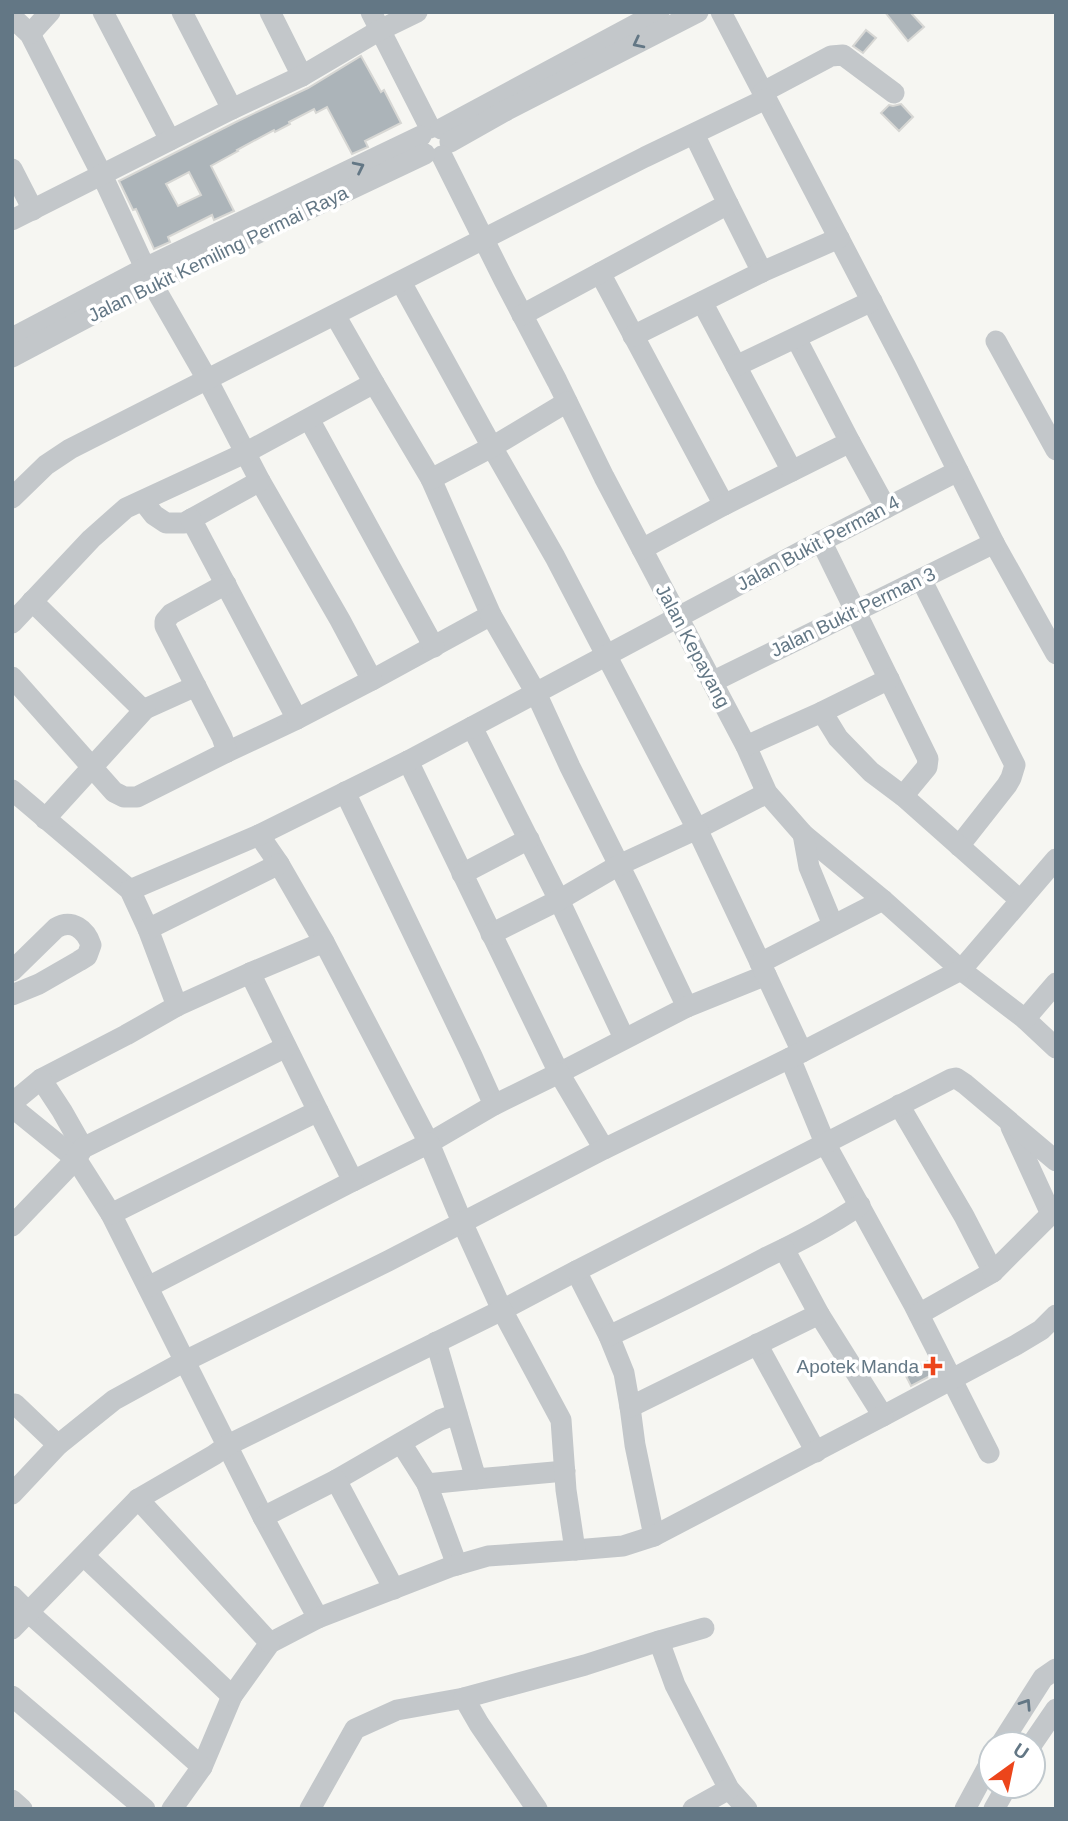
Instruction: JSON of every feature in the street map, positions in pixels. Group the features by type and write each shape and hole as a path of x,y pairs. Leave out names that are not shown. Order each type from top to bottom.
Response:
{"street":[{"path":"30,34 50,12"},
{"path":"103,12 170,140"},
{"path":"182,12 232,109"},
{"path":"270,12 302,76"},
{"path":"12,220 302,76 376,21 417,12"},
{"path":"435,141 659,12"},
{"path":"435,141 507,110 698,12"},
{"path":"721,12 872,301 994,543 1053,643"},
{"path":"12,17 30,34 103,175 149,276 372,680"},
{"name":"Jalan Kepayang","path":"376,21 604,477 746,746 767,793 803,834 883,900 961,970 1025,1019 1056,1048"},
{"path":"12,498 46,465 70,449 694,134 831,56 843,55 894,93"},
{"path":"694,134 762,272"},
{"name":"Jalan Bukit Kemiling Permai Raya","path":"12,338 435,141"},
{"path":"12,169 33,210"},
{"path":"522,315 728,204"},
{"path":"633,336 762,272 839,238"},
{"path":"600,274 724,505"},
{"name":"Jalan Bukit Kemiling Permai Raya","path":"12,357 149,276"},
{"path":"401,282 555,557 696,829 763,969 796,1055 825,1143 919,1314 989,1453"},
{"path":"736,366 872,301"},
{"path":"702,302 792,471"},
{"path":"335,314 431,479 491,615 536,693 687,1006"},
{"path":"796,338 886,508"},
{"path":"996,341 1056,450"},
{"path":"12,623 91,539 126,509 245,453 374,383"},
{"path":"431,479 568,402"},
{"path":"309,419 434,647"},
{"path":"642,549 850,442"},
{"name":"Jalan Bukit Perman 4","path":"130,890 259,835 408,761 958,471"},
{"path":"143,501 154,515 166,523 184,523 260,481"},
{"path":"191,519 297,719"},
{"path":"821,541 928,759 927,767 903,796"},
{"name":"Jalan Bukit Perman 3","path":"712,682 994,543"},
{"path":"921,579 1015,765 1007,786 959,846"},
{"path":"226,584 171,614 165,626 222,737 227,752"},
{"path":"32,601 145,709"},
{"path":"12,677 114,792 124,797 137,797 297,719 491,615"},
{"path":"746,746 889,679"},
{"path":"45,819 145,709 196,686"},
{"path":"822,712 838,738 871,772 903,796 1020,901"},
{"path":"472,727 559,900 624,1038"},
{"path":"408,761 559,1073 604,1149"},
{"path":"12,790 130,890 177,1006"},
{"path":"345,792 494,1105"},
{"path":"492,934 559,900 619,864 767,793"},
{"path":"803,834 808,867 833,925"},
{"path":"259,835 324,942 429,1143 461,1222 502,1310 561,1420 575,1550"},
{"path":"462,874 529,839"},
{"path":"12,1494 58,1445 114,1400 185,1361 961,970 1056,859"},
{"path":"148,929 279,864"},
{"path":"148,1287 429,1143 494,1105 763,969 833,925 883,900"},
{"path":"12,971 62,924 77,927 85,932 89,939 91,945 87,956 39,984 12,995"},
{"path":"79,1154 12,1105 41,1079 177,1006 324,942"},
{"path":"250,973 353,1181"},
{"path":"1025,1019 1056,983"},
{"path":"12,1226 79,1154 286,1047"},
{"path":"12,1629 138,1499 228,1445 502,1310 951,1079 956,1078 965,1084 1056,1161"},
{"path":"41,1079 62,1111 79,1154 317,1618"},
{"path":"899,1105 964,1216 993,1272"},
{"path":"111,1214 318,1111"},
{"path":"919,1314 993,1272 1053,1211 1007,1119"},
{"path":"609,1336 706,1289 840,1219 860,1205"},
{"path":"784,1248 819,1314 883,1416"},
{"path":"576,1271 609,1336 624,1373 635,1445 654,1536"},
{"path":"631,1407 819,1314"},
{"path":"172,1809 202,1767 232,1696 270,1643 317,1618 457,1565 488,1556 623,1546 654,1536 952,1379 1041,1330 1056,1315"},
{"path":"436,1342 476,1479"},
{"path":"757,1344 816,1451"},
{"path":"15,1404 58,1445"},
{"path":"263,1517 336,1480 440,1420 457,1414"},
{"path":"401,1443 427,1484 457,1565"},
{"path":"427,1484 565,1471"},
{"path":"336,1480 394,1589"},
{"path":"138,1499 270,1643"},
{"path":"84,1556 232,1696"},
{"path":"12,1596 202,1767"},
{"path":"310,1809 355,1729 397,1710 464,1698 585,1665 704,1628"},
{"path":"659,1642 675,1685 729,1789 747,1809"},
{"path":"1010,1730 1043,1678 1056,1669"},
{"path":"12,1696 145,1809"},
{"path":"464,1698 537,1809"},
{"path":"1042,1730 1056,1709"},
{"path":"965,1809 977,1787"},
{"path":"693,1809 729,1789"},
{"path":"12,1800 22,1809"}],"building":[{"path":"885,12 910,12 924,27 908,41"},
{"path":"866,30 876,38 863,53 853,46"},
{"path":"361,56 381,92 384,90 401,123 365,141 368,147 352,154 327,107 316,113 314,109 211,166 234,211 214,220 212,215 168,237 170,242 154,249 136,209 133,210 119,181 308,88","holes":["189,172 201,195 178,206 166,184"]},
{"path":"901,104 913,117 899,131 881,113 889,105"},
{"path":"928,1361 934,1374 911,1386 904,1372"}],"place":[{"name":"Apotek Manda","path":"933,1366"}]}
